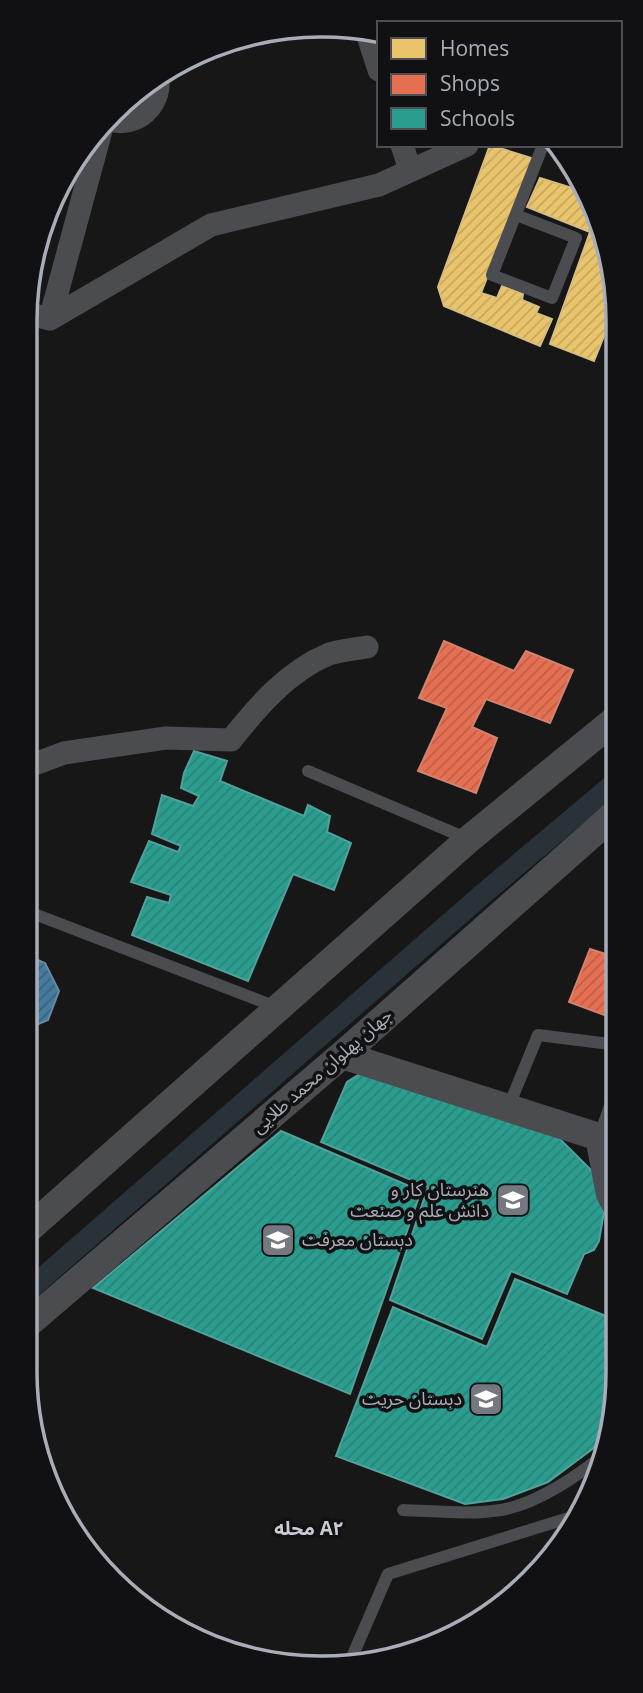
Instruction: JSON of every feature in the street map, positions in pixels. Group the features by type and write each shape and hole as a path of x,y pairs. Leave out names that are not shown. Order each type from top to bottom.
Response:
{"street":[{"path":"370,41 377,64"},
{"path":"119,121 128,122 140,117 150,108 156,98 157,90"},
{"path":"50,319 96,147"},
{"path":"403,147 410,170"},
{"path":"37,316 50,319 211,225 379,186 462,147"},
{"path":"37,763 64,753 166,738 231,740 258,707 289,677 330,654 367,647"},
{"path":"37,1222 469,839 606,727"},
{"name":"جهان پهلوان محمد طلایی","path":"37,1316 342,1055 606,822"},
{"path":"342,1055 599,1137 606,1173"}],"lane":[{"path":"516,215 576,238 552,298 492,275 542,147"},
{"path":"308,771 469,839"},
{"path":"37,916 281,1008"},
{"path":"508,1108 538,1035 606,1044"},
{"path":"599,1137 606,1117"},
{"path":"403,1510 503,1510 530,1502 590,1465"},
{"path":"353,1655 388,1574 565,1519"}],"building: Homes":[{"path":"489,147 534,159 481,293 497,298 502,286 523,294 522,300 539,307 536,313 552,319 540,346 444,306 438,287"},
{"path":"540,178 572,188 585,213 597,248 604,284 606,331 594,361 550,344 590,232 527,207"}],"building: Shops":[{"path":"444,641 514,671 526,651 573,670 550,723 486,699 472,727 497,738 476,793 418,771 447,708 419,698"},
{"path":"590,949 606,954 606,1016 569,1002"}],"building: Schools":[{"path":"194,751 227,761 220,781 304,816 308,805 330,816 327,832 351,843 334,890 293,874 248,981 132,935 147,897 169,903 171,895 131,882 149,841 178,852 181,846 152,834 162,795 193,806 199,796 181,788 184,773"},
{"name":"هنرستان کار و دانش علم و صنعت","path":"368,1069 559,1138 592,1171 604,1212 599,1241 594,1250 584,1254 567,1294 511,1271 482,1339 390,1300 428,1187 321,1142 347,1082"},
{"name":"دبستان معرفت","path":"281,1131 421,1191 350,1394 93,1288"},
{"name":"دبستان حریت","path":"515,1279 606,1316 606,1390 597,1446 548,1482 503,1499 465,1504 336,1456 393,1307 487,1347"}],"building: Public":[{"path":"37,960 45,963 59,991 48,1020 37,1025"}],"waterway":[{"path":"37,1283 484,893 606,790"}],"place":[{"name":"هنرستان کار و دانش علم و صنعت","path":"513,1200"},
{"name":"دبستان معرفت","path":"278,1240"},
{"name":"دبستان حریت","path":"486,1399"}],"district":[{"name":"محله A۲","path":"309,1528"}]}
